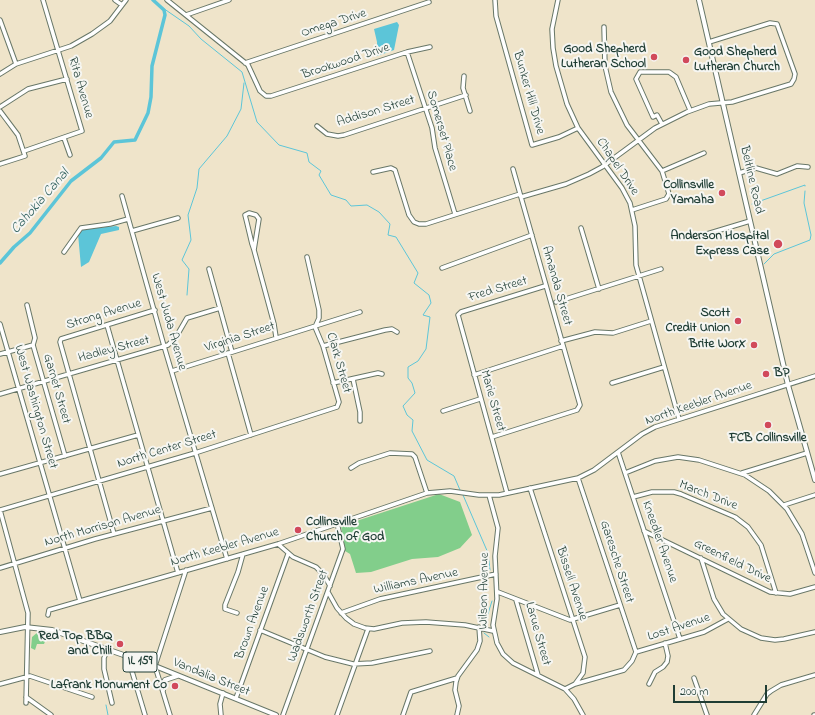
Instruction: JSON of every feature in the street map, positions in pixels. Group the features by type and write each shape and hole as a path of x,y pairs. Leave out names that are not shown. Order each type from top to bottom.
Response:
{"main road":[{"name":"Beltline Road","path":"699,0 788,385 815,480"},
{"name":"Vandalia Street","path":"0,632 28,627 52,630 128,658 155,666 276,715"},
{"path":"163,690 165,680 179,676"}],"street":[{"name":"Rita Avenue","path":"43,0 82,131 64,138"},
{"path":"115,0 122,5"},
{"path":"0,74 16,64 71,46 102,28 126,0"},
{"path":"167,0 246,63"},
{"path":"186,15 229,0"},
{"name":"Bunker Hill Drive","path":"494,0 496,16 532,144 559,137 578,128"},
{"name":"Chapel Drive","path":"558,0 552,29 554,57 566,99 578,128 622,188 632,210 635,226 635,257 639,276 679,419"},
{"name":"Omega Drive","path":"246,63 429,2"},
{"path":"0,20 16,64"},
{"path":"373,172 391,168 395,170 409,215 414,222 424,224 521,195 566,184 605,165 662,124 690,110 722,102 732,102 791,84 794,79 795,74 780,29 775,23 709,42"},
{"path":"604,27 604,56 608,83 622,117 662,171 668,197 632,210"},
{"name":"Brookwood Drive","path":"246,63 252,71 260,91 263,95 268,97 407,52 430,47"},
{"name":"Somerset Place","path":"407,52 425,108 454,214"},
{"path":"662,124 657,115 654,117 636,79 640,72 669,72 676,77 690,110"},
{"path":"464,76 462,82 470,111"},
{"path":"0,107 28,89 67,79"},
{"name":"Addison Street","path":"317,126 327,134 343,135 466,96"},
{"path":"0,112 18,135 25,156 0,164"},
{"path":"24,151 64,138 70,155"},
{"path":"662,171 704,153"},
{"path":"739,173 756,168 777,174 797,166 808,167"},
{"name":"Amanda Street","path":"492,437 579,408 579,403 513,169"},
{"name":"West Juda Avenue","path":"122,196 164,346 227,559"},
{"path":"254,250 259,220 256,215 248,213 245,215 276,337"},
{"path":"132,231 178,218"},
{"path":"64,252 81,228 110,224 128,219"},
{"path":"697,237 750,222"},
{"path":"581,228 599,289"},
{"path":"442,268 532,235"},
{"path":"307,257 319,310 315,327"},
{"path":"209,269 251,436"},
{"path":"556,302 661,269"},
{"name":"Fred Street","path":"458,315 460,312 545,286"},
{"name":"Garnet Street","path":"27,305 36,338 33,345 65,456"},
{"name":"Hadley Street","path":"0,394 164,346 174,340 188,318 220,308"},
{"name":"Strong Avenue","path":"68,373 60,340 155,310"},
{"name":"Virginia Street","path":"172,371 276,337 315,327 360,312"},
{"name":"Marie Street","path":"458,315 507,493"},
{"path":"561,341 595,332 613,333 651,321"},
{"name":"West Washington Street","path":"0,324 80,602"},
{"path":"107,325 178,573"},
{"name":"Clark Street","path":"315,327 323,346 334,383 338,406"},
{"path":"323,346 386,330 392,329 397,332"},
{"path":"0,354 33,345"},
{"path":"474,375 562,346"},
{"path":"612,383 664,367"},
{"path":"334,383 378,372 382,374"},
{"path":"68,373 114,534"},
{"name":"North Keebler Avenue","path":"48,615 50,610 278,544 427,493 450,491 489,495 507,493 578,478 594,470 648,430 815,376"},
{"path":"353,378 360,412 360,421"},
{"path":"443,411 480,399"},
{"name":"North Center Street","path":"0,510 196,453 338,406"},
{"path":"0,474 138,435"},
{"name":"Kneedler Avenue","path":"618,452 680,639"},
{"path":"351,468 359,463 390,453 412,454 415,456 427,493"},
{"path":"742,473 807,453"},
{"path":"625,473 655,461 678,457 694,459 742,473 761,484 784,505 802,534 815,573"},
{"name":"Garesche Street","path":"578,478 636,652"},
{"name":"Bissell Avenue","path":"530,488 585,661 583,673 574,684"},
{"name":"March Drive","path":"633,497 659,492 681,494 735,516 748,527 761,545 776,593"},
{"name":"Wilson Avenue","path":"489,495 498,528 494,556 498,592 493,631 496,643 506,657 513,663 565,689 578,704 582,715"},
{"path":"784,505 815,496"},
{"name":"North Morrison Avenue","path":"0,568 114,534 212,508"},
{"path":"0,510 27,607 28,627 26,703"},
{"name":"Wadsworth Street","path":"283,715 308,650 344,547 337,523"},
{"name":"Greenfield Drive","path":"644,531 764,590 790,594 815,587"},
{"path":"278,544 288,554 316,568 324,575 330,586"},
{"path":"237,613 225,609 224,605 238,572 243,554"},
{"name":"Brown Avenue","path":"236,698 288,554"},
{"path":"701,558 711,593 718,607 728,619 747,633 768,639 784,639 815,632"},
{"path":"170,715 155,666 186,570"},
{"name":"Williams Avenue","path":"341,613 387,597 496,574"},
{"path":"328,592 341,613 354,624 368,629 426,622 451,623 493,631"},
{"path":"498,592 573,620 620,605"},
{"name":"Larue Street","path":"516,600 538,675"},
{"name":"Lost Avenue","path":"636,652 711,629 728,619"},
{"path":"458,715 459,706 455,686 457,678 477,650 480,636 478,627"},
{"path":"337,715 368,629"},
{"path":"260,630 334,660 356,664 383,661 430,651"},
{"path":"649,684 655,672 667,662 668,656 665,644"},
{"path":"107,650 104,658 104,669 112,703"},
{"path":"565,689 574,684 624,670 632,661 636,652"},
{"path":"128,658 145,715"},
{"path":"754,715 767,694 771,691 781,685 815,675"},
{"path":"0,684 27,676 92,697"},
{"path":"403,715 411,692 457,678"},
{"path":"694,678 707,715"},
{"path":"221,715 220,704 223,693"},
{"path":"26,697 52,715"}],"green space":[{"path":"439,494 460,502 472,535 460,548 438,557 412,559 371,572 356,573 350,554 345,551 341,526"},
{"path":"38,632 48,634 44,644 37,644 35,650 31,648 32,637"}],"water":[{"path":"397,22 399,25 394,50 377,56 377,42 374,29"},
{"path":"116,226 119,227 119,230 101,234 89,262 81,267 78,234 81,230"}],"waterway":[{"name":"Cahokia Canal","path":"0,263 14,247 30,233 71,181 101,158 114,142 135,140 148,113 151,97 152,66 165,15 164,10 153,0"},
{"path":"160,6 189,26 201,39 242,72 257,122 279,145 307,153 309,162 321,171 319,175 331,195 346,200 351,206 367,205 379,212 390,224 388,235 396,237 418,273 414,283 429,295 431,303 423,315 430,317 426,349 418,361 408,367 408,378 412,383 415,393 403,406 407,415 413,420 412,431 427,460 454,476 460,490"},
{"path":"187,295 189,269 182,260 191,240 188,215 197,188 199,169 227,136 241,109 244,83"},
{"path":"752,204 805,186"},
{"path":"764,264 774,254 810,240 811,235 804,203 805,191"},
{"path":"463,495 488,553 490,570"},
{"path":"486,620 492,601"},
{"path":"484,633 489,637"},
{"path":"106,705 108,715"}],"place":[{"name":"Good Shepherd Lutheran School","path":"654,57"},
{"name":"Good Shepherd Lutheran Church","path":"686,60"},
{"name":"Collinsville Yamaha","path":"722,193"},
{"name":"Anderson Hospital Express Case","path":"778,244"},
{"name":"Scott Credit Union","path":"738,321"},
{"name":"Brite WorX","path":"754,345"},
{"name":"BP","path":"766,374"},
{"name":"FCB Collinsville","path":"768,425"},
{"name":"Collinsville Church of God","path":"298,530"},
{"name":"Red Top BBQ and Chili","path":"120,644"},
{"name":"Lafrank Monument Co","path":"175,686"}]}
